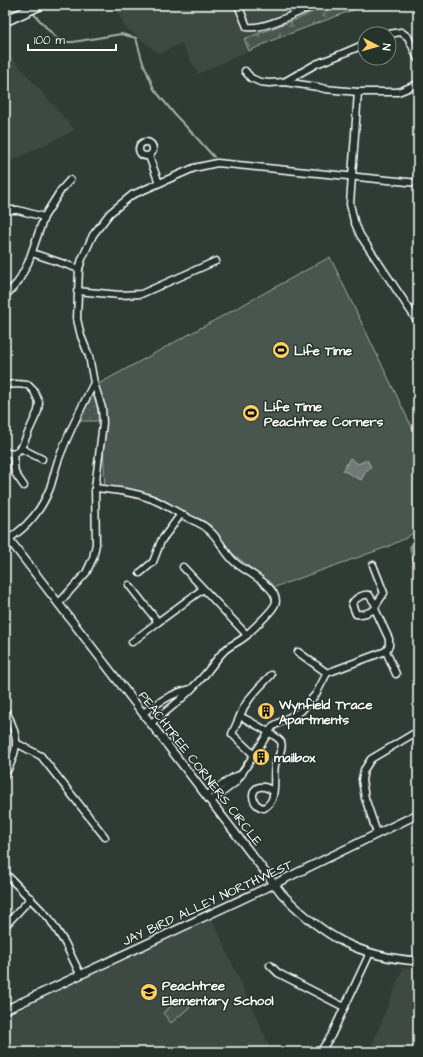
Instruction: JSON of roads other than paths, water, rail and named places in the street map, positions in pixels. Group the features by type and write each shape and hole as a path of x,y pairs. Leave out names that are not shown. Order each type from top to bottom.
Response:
{"main road":[{"path":"5,21 40,5"}],"street":[{"path":"238,5 246,27 251,28 278,20 315,5"},
{"path":"397,33 401,32 408,38 418,59"},
{"path":"284,82 316,64 357,47"},
{"path":"245,71 251,78 260,82 284,82 325,89 358,92 398,92 418,84"},
{"path":"358,92 350,204 354,221 360,235 418,322"},
{"path":"149,156 159,183"},
{"path":"59,603 86,573 94,558 96,544 95,488 103,423 102,408 94,382 89,356 81,336 77,319 77,291 79,269 93,235 110,213 132,195 198,166 217,164 418,183"},
{"path":"9,292 18,282 32,253 44,217 70,180"},
{"path":"5,210 18,210 44,217"},
{"path":"32,253 79,269"},
{"path":"77,291 120,295 141,294 216,261"},
{"path":"6,538 24,528 34,518 41,506 50,489 58,462 94,382"},
{"path":"5,385 28,385 34,391 39,402 38,411 20,448 13,454"},
{"path":"20,448 42,459"},
{"path":"5,452 13,454"},
{"path":"13,454 15,473 24,486"},
{"path":"95,488 126,492 153,499 191,520 200,522 212,532 232,560 256,576 269,587 275,596 276,601 273,608 247,635 224,650 201,679 176,705 151,723"},
{"path":"140,573 153,562 160,545 181,514"},
{"name":"PEACHTREE CORNERS CIRCLE","path":"6,538 59,603 282,894 296,908 328,934 340,940 370,953 403,960 418,961"},
{"path":"211,801 236,782 272,726 301,711 316,694 327,673 386,651 389,646 389,639 376,607 384,593 373,565"},
{"path":"183,567 247,635"},
{"path":"129,585 158,622"},
{"path":"132,642 203,589"},
{"path":"386,651 396,674"},
{"path":"298,652 327,673"},
{"path":"254,755 232,734 243,708 250,697 271,675"},
{"path":"143,713 170,695 191,689"},
{"path":"5,711 9,716 16,743 9,767 5,774"},
{"path":"240,716 280,740 281,747 275,765 273,791"},
{"path":"377,833 365,798 362,780 364,770 370,760 418,731"},
{"path":"16,743 41,756 105,837"},
{"path":"206,795 234,777 242,774"},
{"name":"JAY BIRD ALLEY NORTHWEST","path":"5,1010 418,814"},
{"path":"5,873 49,918 65,943 80,974"},
{"path":"5,926 31,898"},
{"path":"320,1052 330,1036 370,953"},
{"path":"270,965 278,973 344,1008"}],"waterway":[{"path":"32,12 56,38 65,42 121,34 136,38 142,60 154,89 176,116 214,157"}],"place":[{"name":"Life Time","path":"281,350"},
{"name":"Life Time Peachtree Corners","path":"251,413"},
{"name":"Wynfield Trace Apartments","path":"266,711"},
{"name":"mailbox","path":"261,757"},
{"name":"Peachtree Elementary School","path":"149,992"}]}
